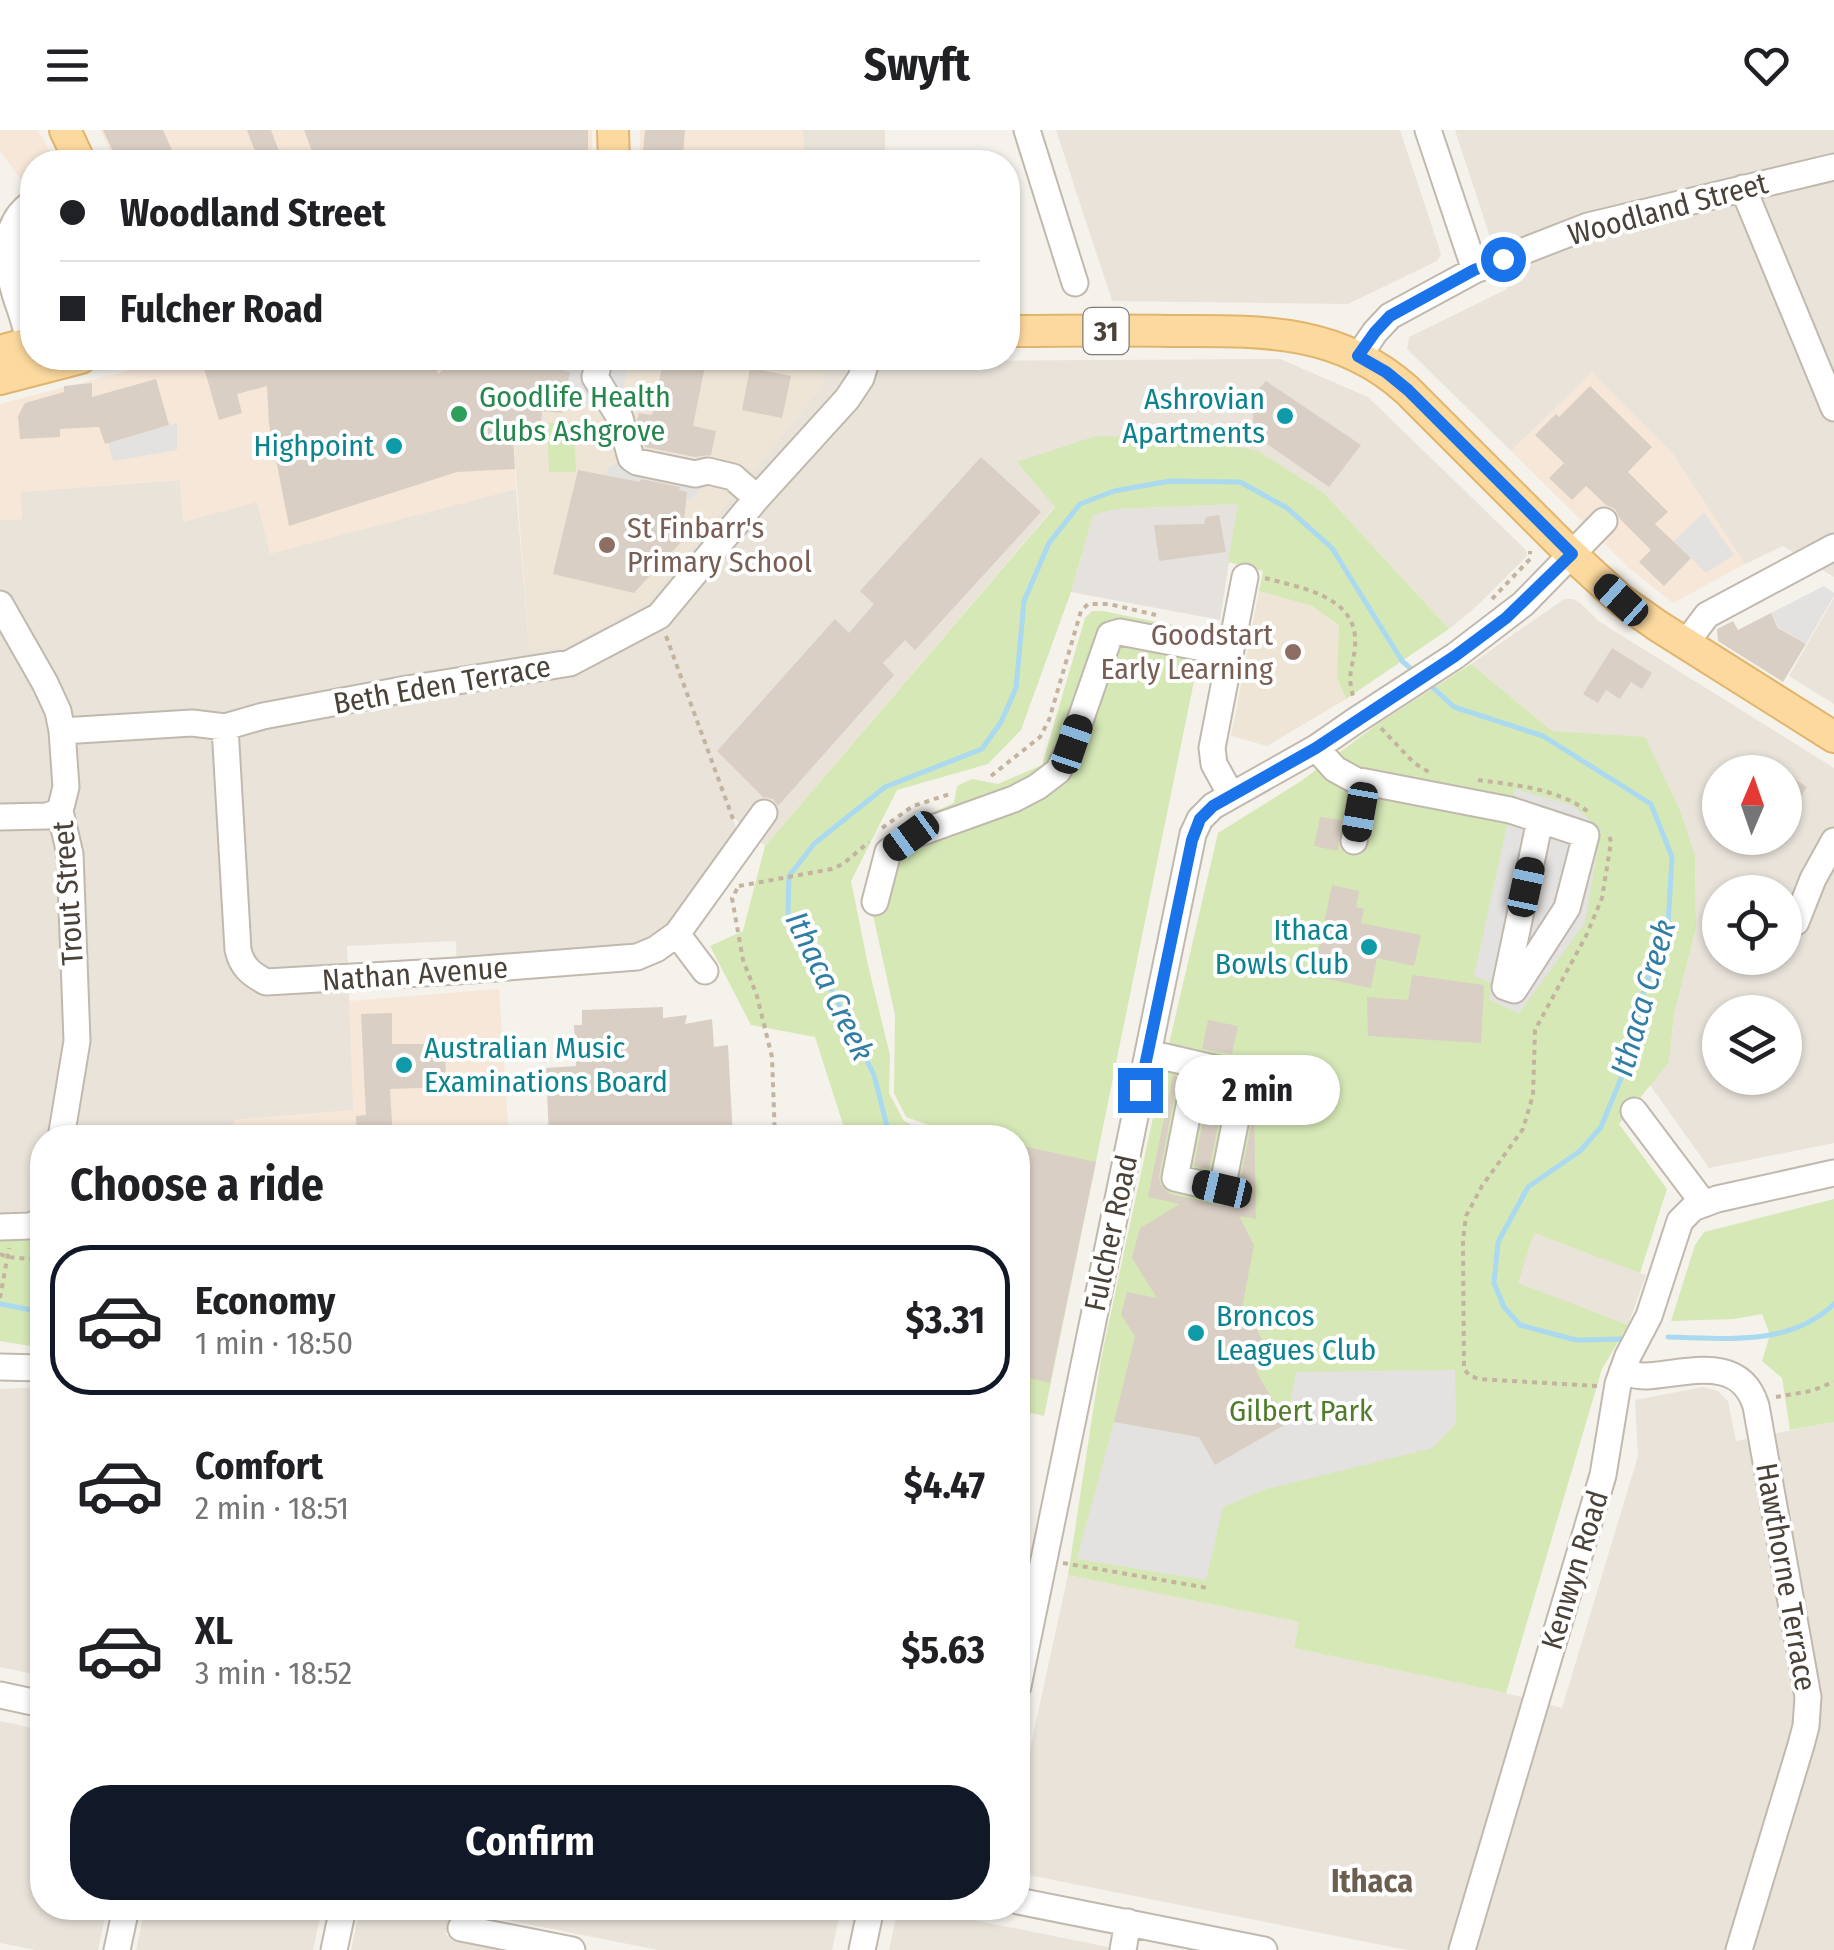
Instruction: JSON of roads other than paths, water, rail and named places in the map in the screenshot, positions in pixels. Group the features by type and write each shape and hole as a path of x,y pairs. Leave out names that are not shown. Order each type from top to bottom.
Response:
{"main road":[{"name":"31","path":"1020,331 1258,331 1303,337 1358,356 1408,390 1621,600 1834,737"},
{"path":"0,379 35,370"}],"street":[{"path":"1026,130 1075,282"},
{"path":"1428,130 1474,270"},
{"name":"Woodland Street","path":"1358,356 1390,316 1474,270 1588,226 1834,167"},
{"path":"1743,188 1834,408"},
{"path":"20,210 6,230 2,247 20,310"},
{"path":"597,370 595,377 620,418 632,458 696,474 708,471 733,477 756,498"},
{"name":"Beth Eden Terrace","path":"62,730 192,723 225,728 263,716 570,662 659,616 756,498 847,399 864,370"},
{"name":"Fulcher Road","path":"1030,1628 1194,834 1206,812 1316,748 1506,618 1604,521"},
{"path":"1685,644 1707,614 1834,547"},
{"path":"1231,795 1217,773 1213,740 1245,577"},
{"name":"Trout Street","path":"0,604 46,683 62,730 66,786 60,811 70,854 77,1041 63,1125"},
{"path":"875,902 888,852 911,836 1014,799 1058,771 1072,744 1110,635 1120,632 1229,653"},
{"name":"Nathan Avenue","path":"225,728 238,950 241,963 266,982 637,957 677,934 764,813"},
{"path":"1316,748 1345,776 1510,810 1540,820 1586,836 1567,908 1514,990 1505,988 1540,820"},
{"path":"1354,842 1364,782"},
{"path":"0,818 47,816 60,811"},
{"path":"1802,906 1834,842"},
{"path":"677,934 705,971"},
{"path":"1148,1053 1231,1073 1237,1079 1240,1096 1222,1189 1175,1178 1197,1065"},
{"path":"1634,1111 1704,1204 1834,1173"},
{"name":"Kenwyn Road","path":"1462,1950 1603,1475 1622,1372 1648,1316 1680,1221 1693,1208 1704,1204"},
{"path":"4,1238 30,1226"},
{"path":"0,1367 30,1368"},
{"name":"Hawthorne Terrace","path":"1622,1372 1640,1376 1715,1370 1744,1385 1754,1399 1808,1697 1801,1745 1739,1950"},
{"path":"0,1695 30,1701"},
{"path":"1030,1903 1264,1950"},
{"path":"117,1950 123,1920"},
{"path":"334,1950 340,1920"},
{"path":"862,1950 868,1920"},
{"path":"1122,1950 1128,1922"},
{"path":"461,1928 572,1950"}],"waterway":[{"name":"Ithaca Creek","path":"887,1125 874,1075 814,955 788,914 789,876 815,843 885,787 982,749 1001,722 1016,688 1024,601 1049,543 1080,504 1114,491 1170,481 1240,482 1287,508 1332,548 1402,661 1417,674"},
{"name":"Ithaca Creek","path":"1429,684 1454,707 1543,736 1651,804 1672,857 1668,926 1645,986 1622,1076 1601,1127 1580,1151 1528,1187 1498,1242 1494,1283 1504,1307 1520,1325 1576,1340 1625,1339"},
{"name":"Ithaca Creek","path":"0,1304 30,1310"},
{"name":"Ithaca Creek","path":"1668,1337 1777,1334 1816,1318 1834,1304"}],"place":[{"name":"Goodlife Health Clubs Ashgrove","path":"459,414"},
{"name":"Ashrovian Apartments","path":"1285,416"},
{"name":"Highpoint","path":"394,446"},
{"name":"St Finbarr's Primary School","path":"607,545"},
{"name":"Goodstart Early Learning","path":"1293,652"},
{"name":"Ithaca Bowls Club","path":"1369,947"},
{"name":"Australian Music Examinations Board","path":"404,1065"},
{"name":"Broncos Leagues Club","path":"1196,1333"}],"district":[{"name":"Ithaca","path":"1372,1881"}],"park label":[{"name":"Gilbert Park","path":"1301,1411"}]}
